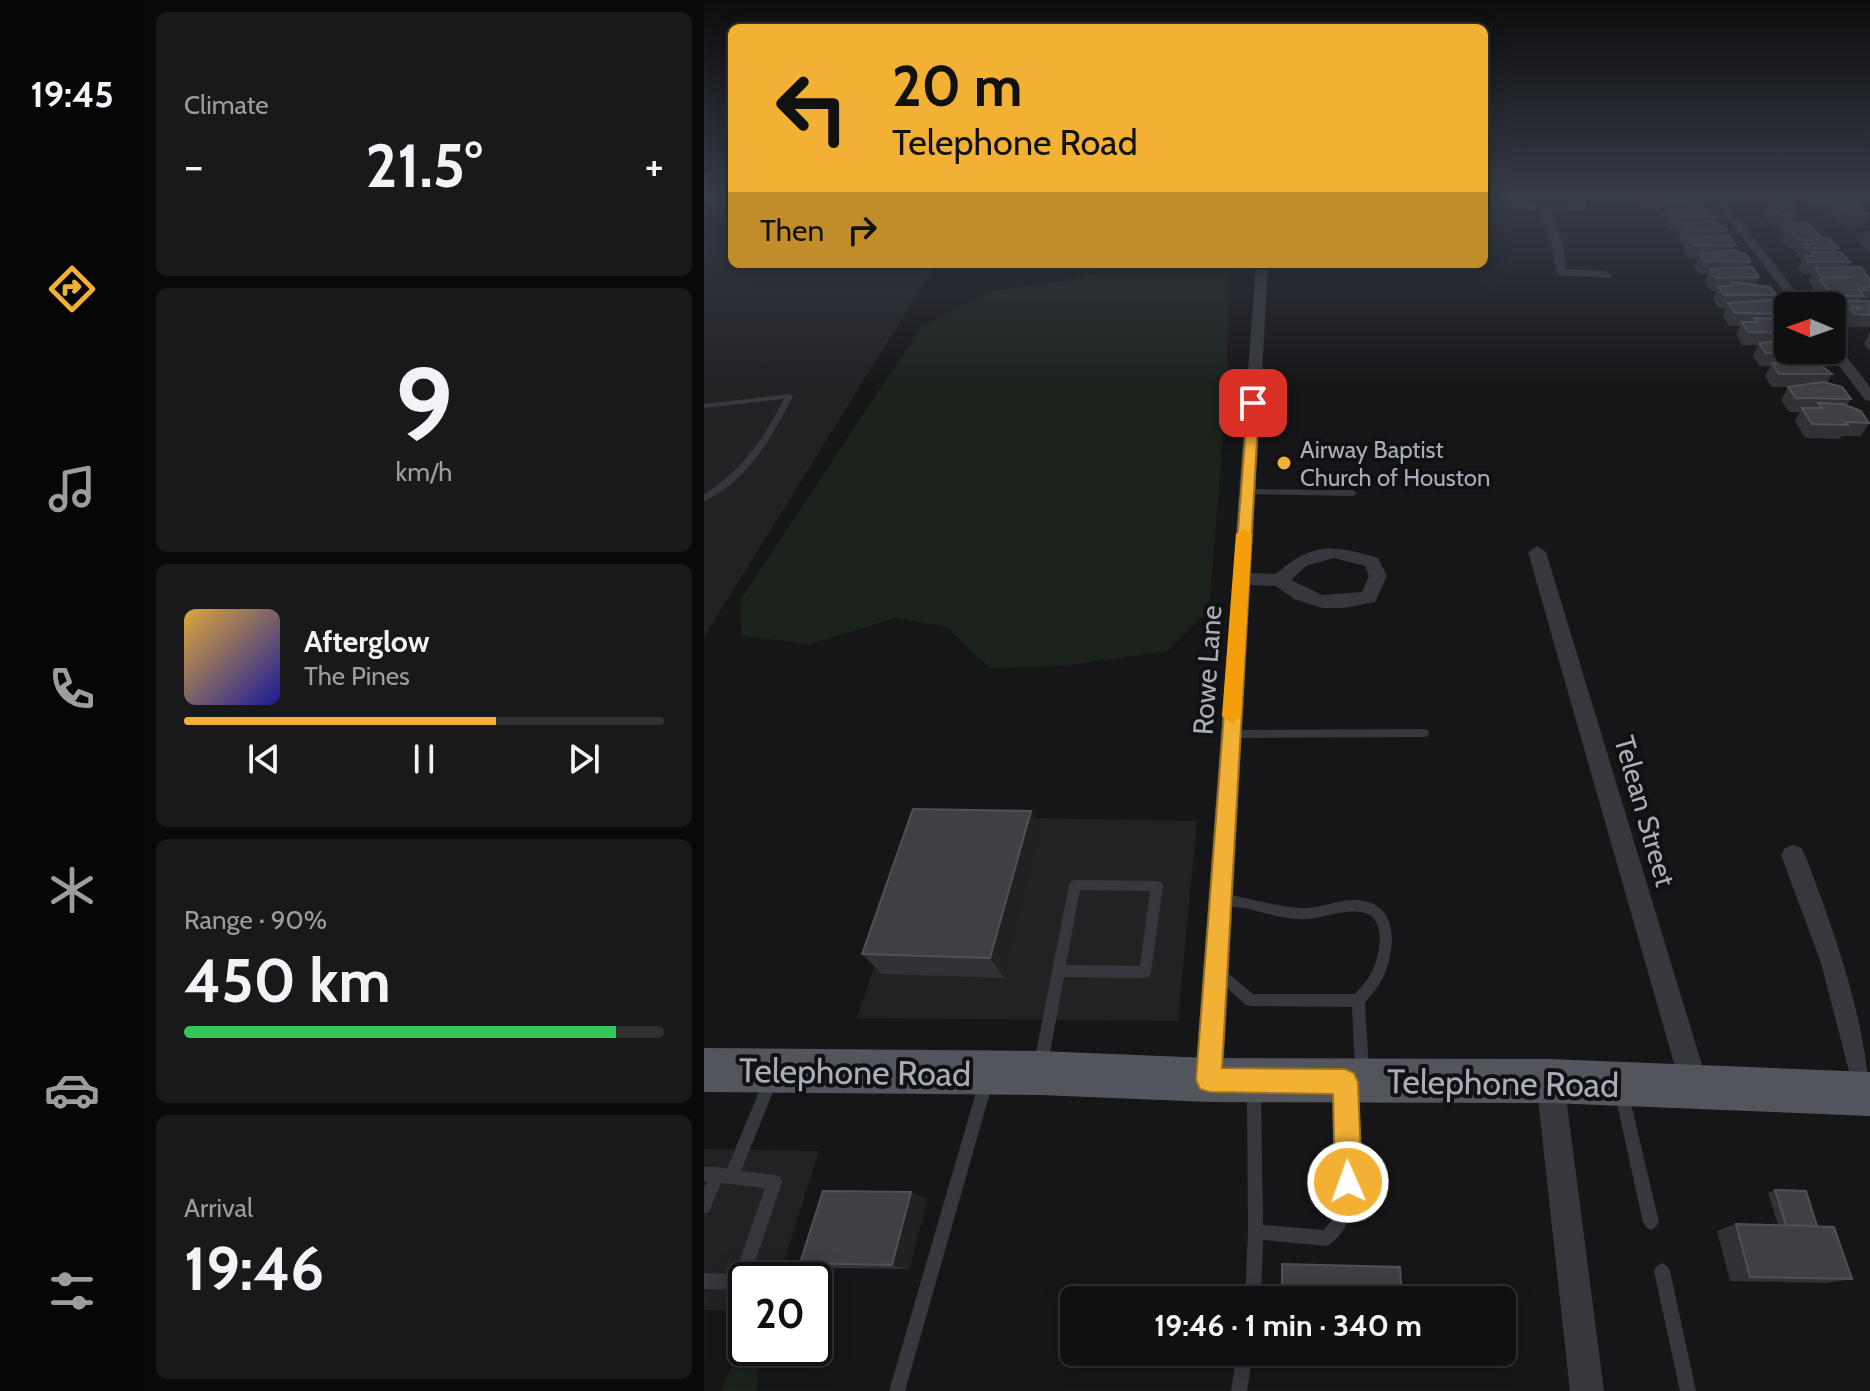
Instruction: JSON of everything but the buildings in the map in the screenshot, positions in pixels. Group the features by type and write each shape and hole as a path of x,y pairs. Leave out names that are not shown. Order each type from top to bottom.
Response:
{"main road":[{"name":"Telephone Road","path":"704,1070 1040,1073 1209,1080 1550,1081 1870,1094"}],"street":[{"path":"1559,260 1561,272 1606,275"},
{"path":"1765,260 1790,292"},
{"name":"Rowe Lane","path":"1209,1080 1262,268"},
{"path":"1846,361 1863,379 1870,397"},
{"path":"1241,579 1280,580 1295,594 1335,605 1369,597 1378,576 1372,562 1334,552 1300,562 1280,580"},
{"name":"Telean Street","path":"1537,552 1695,1088"},
{"path":"1793,855 1834,963 1870,1094"},
{"path":"1550,1081 1587,1391"}],"lane":[{"path":"704,406 789,396 768,440 718,491 704,498"},
{"path":"1247,492 1353,493"},
{"path":"1231,734 1424,733"},
{"path":"1040,1073 1058,971 1075,885 1157,886 1145,972 1058,971"},
{"path":"1220,899 1249,901 1291,913 1317,915 1355,906 1378,912 1384,921 1385,953 1376,977 1358,1001 1348,1182 1343,1217 1327,1238 1256,1232"},
{"path":"1215,969 1251,1000 1358,1001"},
{"path":"704,1207 717,1175 775,1069"},
{"path":"897,1391 989,1073"},
{"path":"1254,1080 1254,1286"},
{"path":"1619,1083 1651,1222"},
{"path":"704,1281 740,1282 775,1182 717,1175"},
{"path":"1662,1271 1688,1391"},
{"path":"1239,1391 1243,1366"}],"shaded area":[{"path":"704,260 728,260 728,268 934,268 704,637"},
{"path":"1112,268 1227,268 1228,377 1209,609 1167,651 1068,665 990,668 945,626 895,618 810,644 742,636 741,599 921,327 993,291 1070,280"},
{"path":"925,816 1197,821 1178,1021 857,1018"},
{"path":"704,1149 819,1151 784,1262 728,1262 728,1311 704,1310"},
{"path":"732,1366 757,1366 758,1391 721,1391"}],"slow traffic":[{"path":"1232,716 1244,534"}],"place":[{"name":"Airway Baptist Church of Houston","path":"1284,463"}],"route":[{"path":"1253,403 1209,1080 1345,1082 1348,1182"}]}
